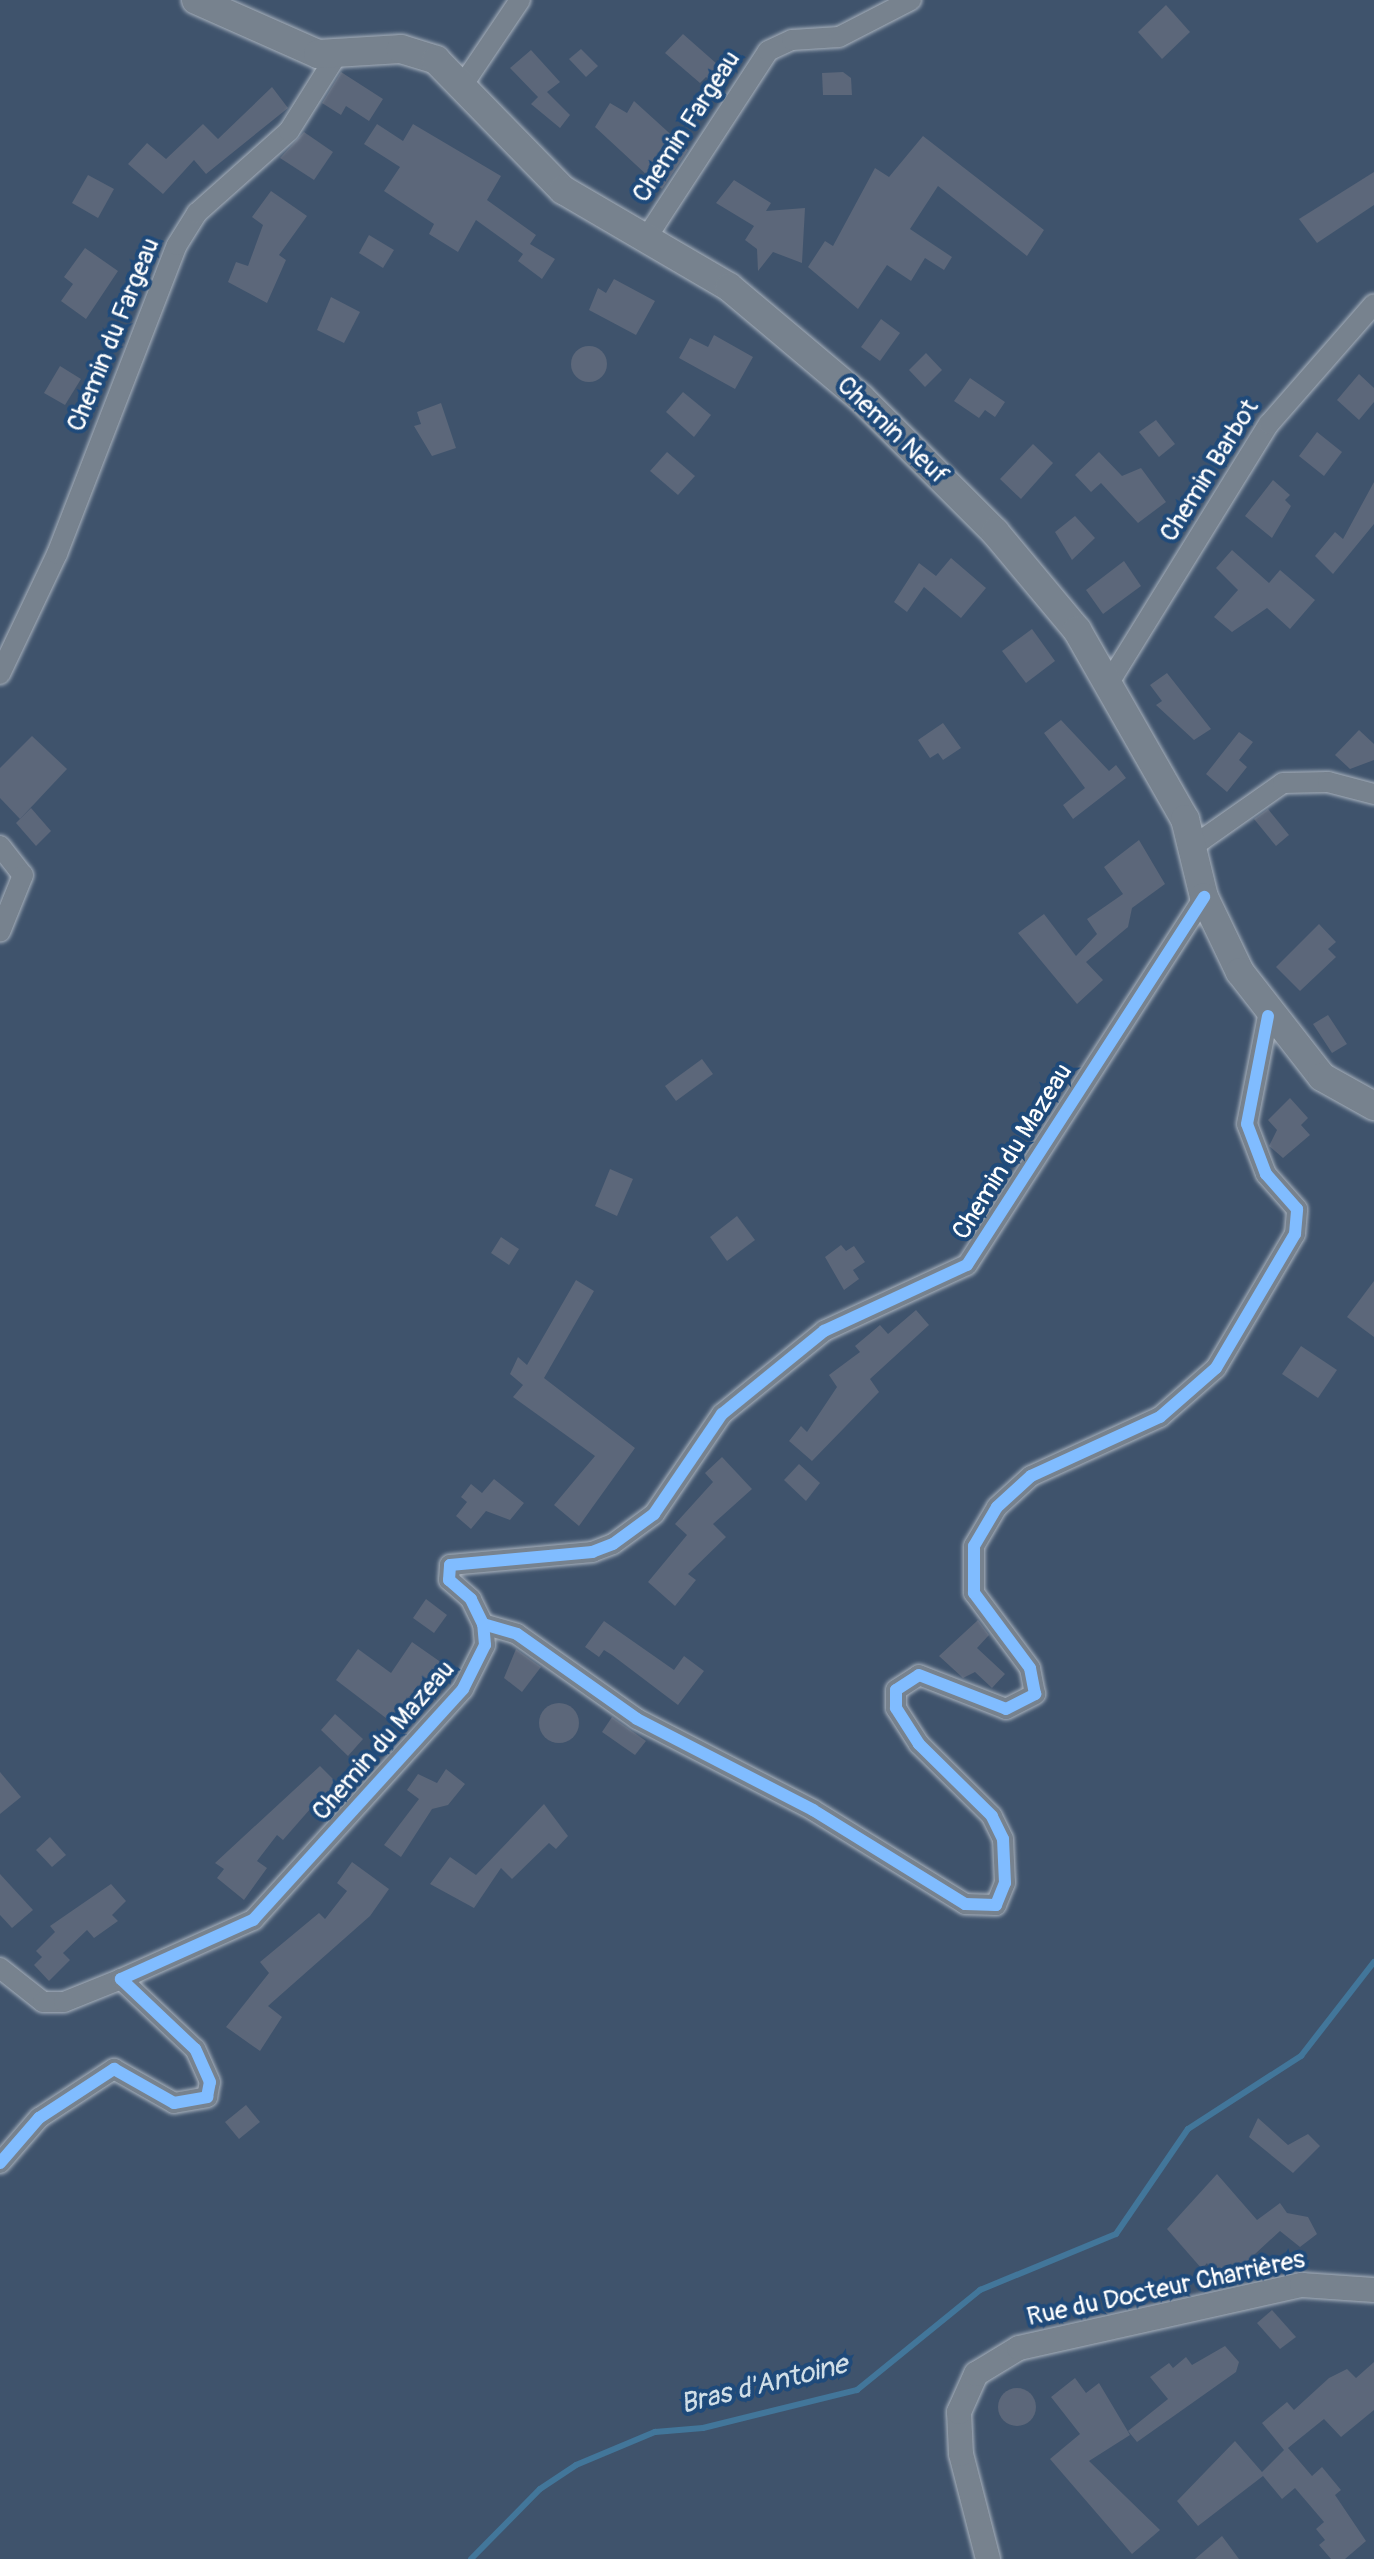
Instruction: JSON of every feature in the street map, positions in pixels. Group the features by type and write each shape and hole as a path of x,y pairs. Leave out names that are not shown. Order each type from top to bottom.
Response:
{"main road":[{"name":"Chemin Neuf","path":"196,0 301,49 336,56 420,53 462,86 563,190 729,287 861,398 995,532 1110,681 1185,819 1204,897 1268,1016 1322,1077 1374,1106"}],"street":[{"path":"462,86 520,0"},
{"name":"Chemin Fargeau","path":"645,240 768,51 792,40 839,37 911,0"},
{"name":"Chemin du Fargeau","path":"0,674 57,554 177,245 197,213 289,131 336,56"},
{"name":"Chemin Barbot","path":"1110,681 1269,424 1374,304"},
{"path":"1192,847 1283,783 1328,782 1374,794"},
{"path":"0,846 23,875 0,932"},
{"name":"Chemin du Mazeau","path":"0,1968 43,2002 64,2002 253,1920 286,1892 463,1689 485,1645 483,1624 471,1599 449,1580 450,1565 497,1555 592,1552 613,1544 654,1514 722,1414 824,1331 967,1265 1204,897"},
{"path":"483,1624 517,1634 637,1719 813,1810 965,1904 996,1905 1005,1883 1003,1839 992,1816 919,1744 896,1708 896,1690 919,1675 1006,1709 1035,1694 1030,1668 974,1593 974,1546 997,1507 1031,1476 1160,1417 1216,1368 1288,1246 1297,1209 1266,1174 1247,1124 1268,1016"},
{"path":"0,2163 39,2118 114,2069 174,2103 207,2097 210,2082 195,2049 121,1979"},
{"name":"Rue du Docteur Charrières","path":"988,2559 961,2454 959,2412 976,2374 1019,2348 1302,2285 1374,2290"}],"building":[{"path":"1166,5 1190,32 1162,59 1138,32"},
{"path":"683,34 725,71 714,84 706,77 700,83 665,53"},
{"path":"581,49 598,66 586,77 569,59"},
{"path":"531,50 560,82 547,92 570,115 560,128 531,104 538,97 510,68"},
{"path":"341,72 383,99 369,121 346,106 341,115 322,103"},
{"path":"843,72 851,78 852,95 823,95 822,73"},
{"path":"272,87 288,108 206,174 194,160 163,194 128,164 147,143 166,159 203,124 218,139"},
{"path":"634,101 688,150 662,189 595,127 610,103 627,113"},
{"path":"377,124 403,141 413,124 501,176 487,200 536,235 530,244 555,259 542,279 518,261 523,254 476,220 458,252 429,234 434,224 384,191 400,167 364,144"},
{"path":"304,132 333,152 314,180 280,158"},
{"path":"923,136 1044,230 1027,256 938,186 910,229 952,257 944,270 925,258 911,281 887,265 858,309 808,267 825,241 833,246 875,168 889,177"},
{"path":"1374,172 1374,205 1317,243 1299,219"},
{"path":"88,175 114,189 98,218 72,203"},
{"path":"734,180 771,203 766,211 805,208 802,263 773,252 758,271 757,249 745,240 754,226 716,203"},
{"path":"271,191 307,216 279,255 286,260 267,303 228,282 236,262 248,266 263,225 252,217"},
{"path":"369,235 394,250 383,268 359,253"},
{"path":"85,248 118,271 86,319 61,301 73,284 64,277"},
{"path":"614,279 655,301 636,335 589,310 598,288 606,293"},
{"path":"331,297 360,312 344,343 317,330"},
{"path":"881,319 900,333 880,361 861,347"},
{"path":"714,335 753,357 735,389 679,358 690,338 708,347"},
{"path":"589,346 601,352 607,364 601,376 589,382 577,376 571,364 577,352"},
{"path":"926,353 942,370 925,387 909,370"},
{"path":"60,366 81,379 65,405 44,393"},
{"path":"1359,374 1374,388 1374,402 1359,420 1337,400"},
{"path":"970,378 1005,402 995,417 985,410 979,418 954,401"},
{"path":"683,392 711,415 694,437 666,412"},
{"path":"441,403 456,448 432,456 414,426 421,424 417,412"},
{"path":"1156,420 1175,444 1159,457 1139,432"},
{"path":"1317,432 1342,452 1324,476 1299,456"},
{"path":"1033,444 1053,463 1021,499 1000,479"},
{"path":"667,452 695,476 678,495 650,471"},
{"path":"1099,452 1122,476 1141,468 1166,502 1138,523 1101,483 1091,492 1075,475"},
{"path":"1273,480 1290,495 1285,500 1291,506 1272,538 1245,516"},
{"path":"1374,482 1374,524 1333,574 1315,556 1335,532 1343,539"},
{"path":"1075,516 1095,538 1072,560 1055,532"},
{"path":"1232,550 1269,583 1280,570 1315,600 1290,629 1267,608 1232,632 1214,617 1238,590 1216,568"},
{"path":"951,558 986,588 961,618 924,587 907,612 894,602 919,563 936,576"},
{"path":"1124,561 1141,586 1103,614 1086,590"},
{"path":"1032,629 1055,661 1026,683 1002,651"},
{"path":"1167,673 1211,729 1194,740 1156,705 1162,701 1150,685"},
{"path":"1061,720 1109,771 1116,765 1126,778 1073,819 1063,805 1085,788 1044,733"},
{"path":"943,723 961,748 943,760 938,753 930,758 918,740"},
{"path":"1359,730 1374,744 1374,760 1350,769 1335,755"},
{"path":"1239,732 1253,742 1239,760 1247,767 1227,792 1206,774"},
{"path":"32,736 67,769 20,819 0,798 0,768"},
{"path":"31,808 51,831 36,846 16,823"},
{"path":"1268,809 1289,835 1276,846 1254,819"},
{"path":"1139,840 1165,884 1132,908 1128,927 1086,962 1103,980 1077,1004 1018,933 1044,914 1076,956 1097,934 1087,919 1123,894 1104,867"},
{"path":"1319,924 1336,942 1328,949 1336,957 1300,991 1276,967"},
{"path":"1328,1015 1347,1044 1332,1053 1313,1024"},
{"path":"702,1059 713,1074 676,1101 665,1086"},
{"path":"1290,1098 1308,1118 1301,1125 1310,1135 1283,1158 1269,1146 1277,1130 1268,1120"},
{"path":"610,1169 633,1179 617,1216 595,1206"},
{"path":"737,1216 755,1240 727,1261 710,1237"},
{"path":"501,1237 519,1249 509,1265 491,1253"},
{"path":"841,1245 846,1251 854,1246 865,1262 853,1270 859,1279 844,1290 825,1257"},
{"path":"576,1280 594,1291 544,1378 635,1448 579,1526 554,1505 595,1456 513,1397 523,1385 510,1374 518,1357 527,1365"},
{"path":"1374,1281 1374,1337 1347,1317"},
{"path":"916,1310 929,1325 870,1379 879,1392 812,1461 789,1441 801,1426 807,1432 837,1387 829,1375 860,1352 855,1346 880,1325 888,1334"},
{"path":"1301,1346 1337,1370 1318,1398 1282,1374"},
{"path":"722,1457 752,1489 713,1524 726,1537 688,1574 696,1580 675,1606 648,1582 687,1535 675,1524 713,1482 705,1473"},
{"path":"799,1464 820,1483 806,1501 784,1480"},
{"path":"494,1479 524,1503 510,1520 486,1511 471,1529 456,1516 467,1502 461,1497 471,1484 482,1493"},
{"path":"426,1599 447,1615 434,1633 413,1618"},
{"path":"978,1620 989,1635 977,1648 1005,1674 992,1688 975,1672 963,1678 939,1656"},
{"path":"604,1621 674,1670 684,1656 704,1671 678,1705 604,1650 599,1657 585,1647"},
{"path":"412,1642 442,1663 399,1728 336,1680 358,1649 391,1673"},
{"path":"516,1649 541,1667 522,1692 504,1678"},
{"path":"559,1703 573,1709 579,1723 573,1737 559,1743 545,1737 539,1723 545,1709"},
{"path":"335,1714 363,1739 348,1756 321,1730"},
{"path":"612,1717 646,1741 635,1755 602,1732"},
{"path":"320,1766 344,1790 318,1816 311,1808 283,1840 277,1835 257,1861 267,1868 244,1900 217,1878 224,1869 215,1863"},
{"path":"446,1769 465,1784 448,1805 432,1809 401,1857 384,1845 419,1799 407,1790 418,1774 437,1783"},
{"path":"0,1772 21,1797 0,1814"},
{"path":"544,1804 568,1836 556,1849 549,1843 512,1879 501,1868 474,1908 430,1884 450,1857 476,1875"},
{"path":"50,1837 66,1855 52,1867 36,1850"},
{"path":"352,1862 389,1889 370,1916 268,2006 282,2017 260,2051 226,2027 269,1973 260,1962 319,1913 325,1919 347,1891 337,1883"},
{"path":"0,1874 33,1910 12,1928 0,1915"},
{"path":"111,1884 126,1901 112,1915 118,1921 94,1938 87,1930 63,1953 70,1960 49,1981 34,1965 42,1957 36,1951 55,1932 50,1926"},
{"path":"246,2105 260,2122 239,2139 225,2122"},
{"path":"1258,2118 1288,2145 1308,2134 1320,2146 1293,2173 1249,2137"},
{"path":"1217,2174 1257,2220 1280,2203 1287,2213 1308,2217 1317,2234 1300,2247 1280,2231 1242,2266 1249,2278 1217,2284 1207,2263 1202,2269 1167,2229"},
{"path":"1272,2310 1296,2337 1280,2349 1257,2323"},
{"path":"1225,2346 1239,2362 1236,2372 1137,2442 1128,2431 1168,2399 1150,2377 1169,2363 1173,2368 1186,2357 1192,2365"},
{"path":"1374,2362 1374,2410 1341,2437 1324,2419 1288,2448 1312,2476 1322,2467 1341,2490 1335,2495 1366,2541 1345,2559 1331,2559 1319,2545 1325,2540 1316,2529 1324,2522 1295,2488 1282,2499 1263,2476 1198,2526 1177,2501 1235,2441 1262,2472 1284,2450 1262,2423 1287,2402 1294,2410 1329,2378 1347,2369 1356,2378"},
{"path":"1075,2378 1086,2393 1099,2383 1130,2435 1089,2461 1160,2530 1132,2554 1050,2459 1080,2434 1051,2397"},
{"path":"1017,2388 1030,2394 1036,2407 1030,2420 1017,2426 1004,2420 998,2407 1004,2394"},
{"path":"1222,2536 1239,2559 1195,2559"}],"waterway":[{"name":"Bras d'Antoine","path":"471,2559 540,2489 576,2465 655,2432 703,2428 857,2390 980,2290 1116,2234 1188,2129 1301,2056 1374,1962"}],"cycle path":[{"path":"0,2163 39,2118 114,2069 174,2103 207,2097 210,2082 195,2049 121,1979 253,1920 463,1689 485,1645 483,1624 471,1599 449,1580 450,1565 592,1552 613,1544 654,1514 722,1414 824,1331 967,1265 1204,897"},
{"path":"483,1624 517,1634 637,1719 813,1810 965,1904 996,1905 1005,1883 1003,1839 992,1816 919,1744 896,1708 896,1690 919,1675 1006,1709 1035,1694 1030,1668 974,1593 974,1546 997,1507 1031,1476 1160,1417 1216,1368 1295,1234 1297,1209 1266,1174 1247,1124 1268,1016"}]}
